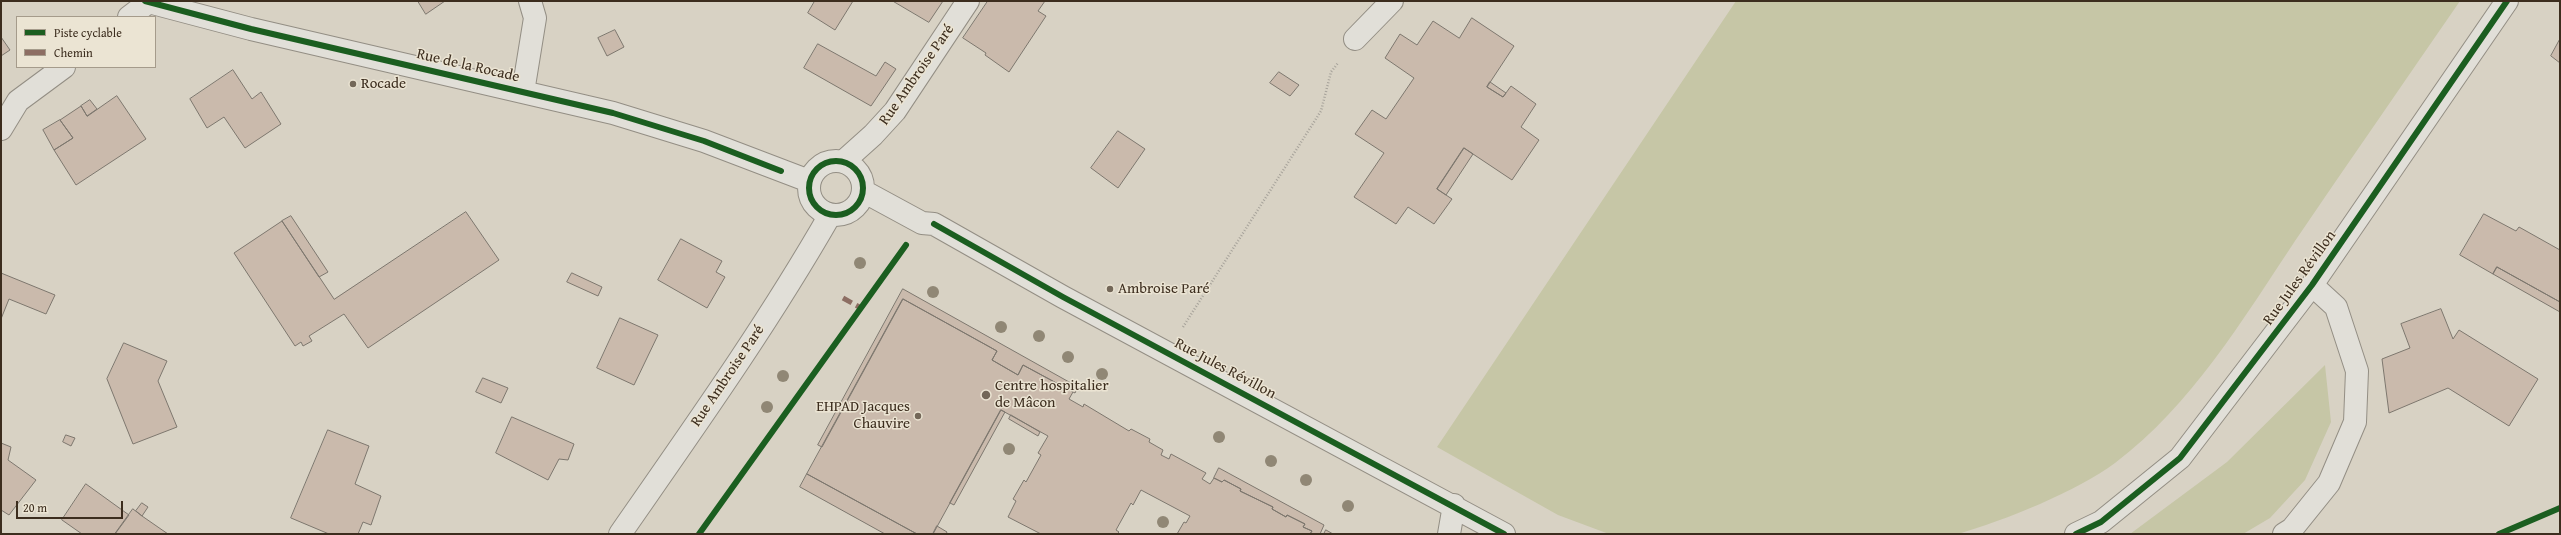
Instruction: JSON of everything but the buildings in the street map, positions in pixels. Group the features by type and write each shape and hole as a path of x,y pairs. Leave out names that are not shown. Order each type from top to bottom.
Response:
{"street":[{"path":"523,92 535,18 530,1"},
{"name":"Rue Ambroise Paré","path":"844,161 873,136 895,111 968,1"},
{"path":"1355,39 1392,1"},
{"name":"Rue Jules Révillon","path":"2076,534 2101,522 2180,458 2312,285 2507,1"},
{"name":"Rue de la Rocade","path":"130,16 147,2 251,29 613,113 704,141 809,181"},
{"path":"1,129 18,101 63,68"},
{"path":"836,160 844,161 857,169 863,182 863,191 858,205 853,210 839,215 830,214 815,205 810,194 809,181 820,166 836,160"},
{"name":"Rue Jules Révillon","path":"863,191 922,223 934,224 1070,301 1454,505 1504,534"},
{"name":"Rue Ambroise Paré","path":"620,534 714,400 800,267 830,214"},
{"path":"2284,534 2292,529 2329,483 2355,422 2358,371 2336,307 2312,285"},
{"path":"1449,534 1454,505"}],"path":[{"path":"1183,327 1321,111 1331,72 1355,39"}],"green space":[{"path":"1736,1 2460,1 2214,360 2192,388 2143,440 2099,474 2040,504 1958,534 1609,534 1558,515 1437,447"},
{"path":"2325,365 2331,422 2305,480 2270,518 2243,534 2130,534 2227,462"}],"marked path":[{"path":"843,298 861,308"}],"cycle path":[{"path":"145,1 251,29 613,113 704,141 781,171"},
{"path":"2076,534 2101,522 2180,458 2312,285 2507,1"},
{"path":"831,161 841,161 851,165 859,173 863,183 863,188 863,193 859,203 851,211 841,215 831,215 821,211 813,203 809,193 809,183 813,173 821,165 831,161"},
{"path":"934,224 1063,297 1504,534"},
{"path":"699,534 906,245"},
{"path":"2499,534 2560,508"}],"place":[{"name":"Rocade","path":"353,84"},
{"name":"Ambroise Paré","path":"1110,289"},
{"name":"Centre hospitalier de Mâcon","path":"986,395"},
{"name":"EHPAD Jacques Chauvire","path":"918,416"}]}
